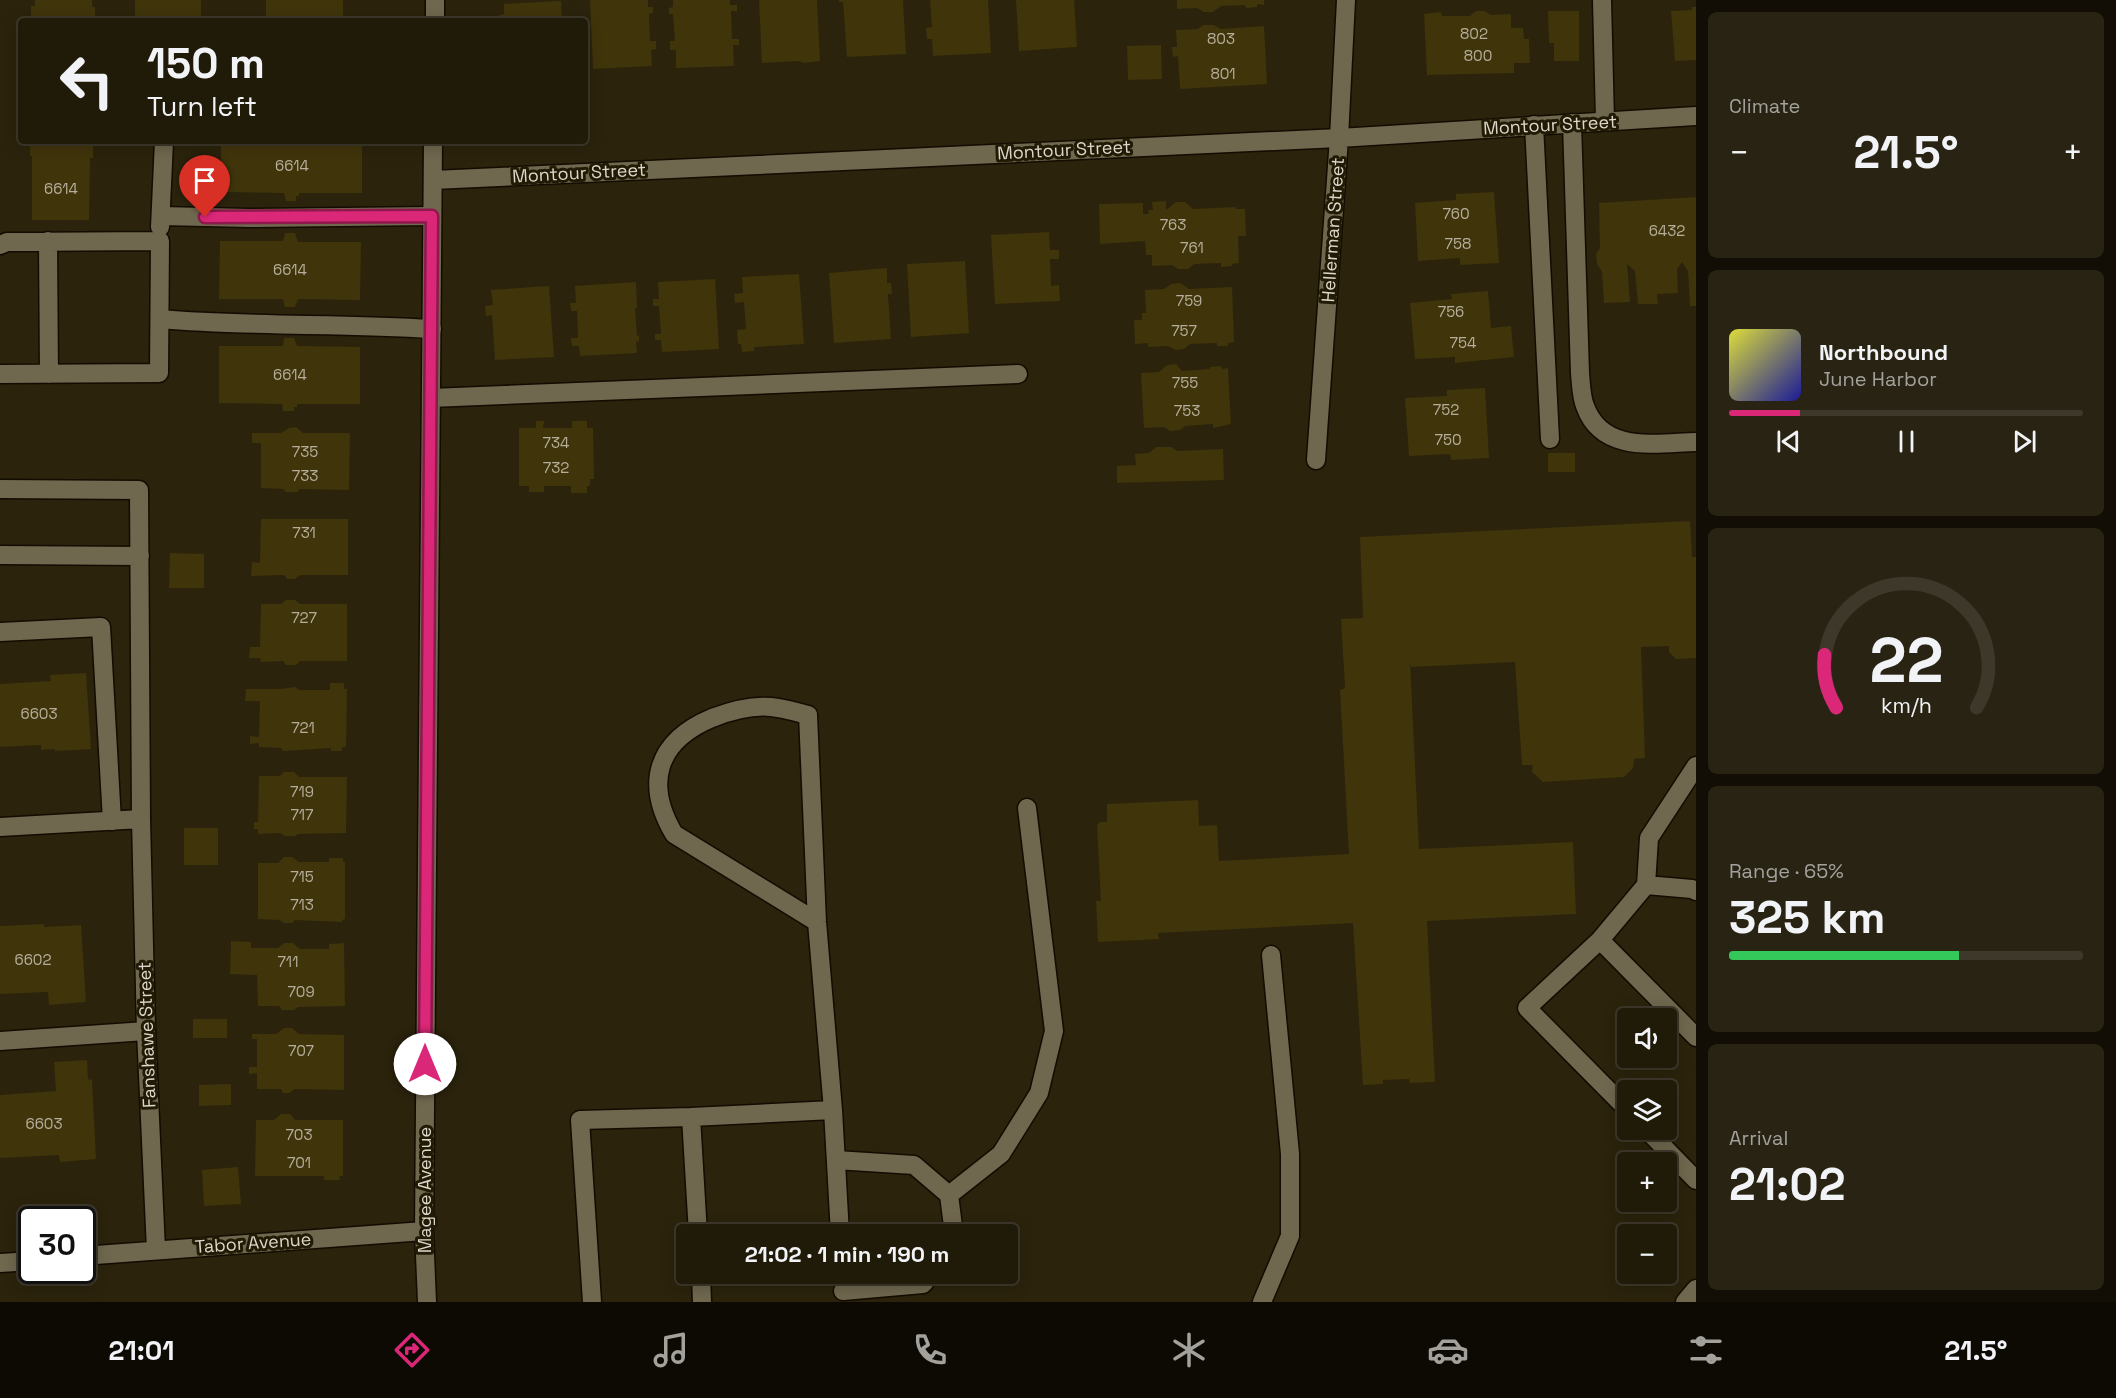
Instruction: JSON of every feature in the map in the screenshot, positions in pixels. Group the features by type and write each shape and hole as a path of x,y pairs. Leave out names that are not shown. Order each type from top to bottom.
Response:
{"street":[{"path":"435,0 435,18"},
{"name":"Hellerman Street","path":"1316,460 1339,138 1346,0"},
{"path":"1602,0 1605,121"},
{"name":"Montour Street","path":"433,180 1339,138 1696,116"},
{"path":"1572,123 1580,373 1585,406 1599,430 1627,443 1696,442"},
{"path":"1534,125 1550,439"},
{"path":"0,374 159,373 160,216 164,144"},
{"name":"Magee Avenue","path":"427,1302 424,1231 433,144"},
{"path":"160,216 249,218 432,216"},
{"path":"0,245 7,242 160,241"},
{"path":"48,242 49,374"},
{"path":"160,319 217,324 432,329"},
{"path":"431,398 1018,374"},
{"name":"Fanshawe Street","path":"0,489 140,490 141,819 146,1031 156,1250"},
{"path":"0,555 140,556"},
{"path":"0,632 101,627 112,820"},
{"path":"816,922 674,834 664,816 658,795 659,774 667,753 680,736 698,724 733,710 770,706 807,715 816,922 833,1110 839,1224"},
{"path":"1617,1099 1527,1008 1600,940 1646,885 1649,838 1696,766"},
{"path":"949,1195 1001,1154 1039,1093 1054,1031 1027,808"},
{"path":"0,827 141,819"},
{"path":"1646,885 1696,891"},
{"path":"1600,940 1696,1037"},
{"path":"1262,1302 1290,1236 1290,1154 1272,955"},
{"path":"0,1041 146,1031"},
{"path":"592,1302 580,1120 833,1110"},
{"path":"691,1117 697,1224"},
{"path":"1657,1140 1696,1180"},
{"path":"836,1160 914,1164 949,1195 953,1224"},
{"name":"Tabor Avenue","path":"96,1255 424,1231"},
{"path":"0,1263 18,1262"},
{"path":"701,1284 702,1302"},
{"path":"843,1289 923,1284"},
{"path":"1685,1302 1696,1289"}],"building":[{"path":"35,0 92,0 92,7 95,7 95,18 31,18 31,6 35,6"},
{"path":"135,0 201,0 201,18 135,18"},
{"path":"266,0 343,0 343,18 266,18"},
{"path":"590,0 648,0 648,7 653,7 653,13 649,14 650,41 656,41 656,49 651,50 652,66 593,69"},
{"path":"673,0 730,0 730,5 737,5 737,11 731,11 732,39 739,39 739,45 733,45 734,66 676,68 676,50 670,50 670,41 675,41 673,14 669,14 669,8 673,7"},
{"path":"759,0 817,0 820,61 762,63"},
{"path":"839,0 903,0 906,54 847,57 843,2"},
{"path":"930,0 988,0 991,53 933,56 932,39 927,39 926,28 932,27"},
{"path":"1016,0 1074,0 1077,47 1019,51"},
{"path":"1177,0 1264,0 1264,5 1257,4 1257,7 1246,8 1245,5 1221,6 1213,12 1204,12 1197,8 1177,9"},
{"path":"561,1 562,18 499,18 499,15 504,14 504,4"},
{"path":"1692,7 1696,7 1696,60 1675,61 1671,11 1692,10"},
{"path":"1476,11 1485,11 1491,15 1511,14 1511,28 1523,28 1524,39 1529,39 1530,63 1514,63 1514,73 1427,75 1424,14 1441,12 1442,16 1470,16"},
{"path":"1548,11 1579,11 1579,61 1554,61 1554,43 1549,43"},
{"path":"1203,25 1214,25 1221,29 1264,26 1267,84 1180,89 1178,56 1173,57 1172,47 1177,47 1176,30 1198,29"},
{"path":"1161,45 1162,79 1128,80 1127,46"},
{"path":"30,144 93,144 93,158 90,158 89,220 32,220 32,156 30,156"},
{"path":"221,144 362,144 362,193 299,193 296,201 286,201 284,193 221,192"},
{"path":"1494,192 1499,263 1460,265 1460,258 1418,261 1415,203 1456,200 1456,194"},
{"path":"1696,197 1696,306 1690,306 1688,271 1682,262 1677,269 1678,293 1657,294 1658,304 1638,304 1635,271 1627,264 1630,302 1604,303 1602,272 1597,264 1596,254 1600,248 1599,203"},
{"path":"1166,201 1166,210 1176,202 1185,202 1193,209 1236,207 1236,209 1245,209 1246,236 1238,236 1239,263 1221,267 1221,263 1194,264 1188,269 1178,269 1172,265 1152,266 1152,255 1146,255 1145,241 1100,244 1099,204 1143,203 1143,214 1149,214 1148,210 1153,210 1152,202"},
{"path":"1049,232 1050,250 1059,250 1059,259 1050,259 1051,286 1059,285 1060,301 995,304 991,235"},
{"path":"285,233 295,233 298,242 361,242 360,300 298,299 295,307 285,307 283,299 219,299 220,241 283,241"},
{"path":"965,261 969,333 911,337 907,264"},
{"path":"887,268 887,283 891,283 892,294 888,294 891,339 834,343 829,273"},
{"path":"799,274 804,344 754,347 754,351 742,352 741,344 738,344 737,330 746,329 744,302 735,303 734,294 743,293 742,277"},
{"path":"715,279 719,349 662,352 661,340 655,340 655,334 661,334 659,306 653,306 653,299 659,299 658,282"},
{"path":"636,282 637,308 635,308 637,336 639,335 639,342 636,341 637,353 580,356 579,346 572,346 571,338 578,338 577,311 571,311 570,303 576,303 575,286"},
{"path":"1180,283 1189,289 1232,287 1234,342 1228,343 1228,346 1217,346 1217,343 1190,344 1184,349 1176,350 1168,346 1148,347 1148,343 1135,344 1134,320 1142,320 1142,313 1146,313 1145,290 1164,289 1171,284"},
{"path":"549,286 554,357 495,360 492,315 486,316 485,306 493,305 491,290"},
{"path":"1488,291 1491,328 1511,326 1514,357 1455,363 1455,357 1415,359 1410,303 1452,299 1451,294"},
{"path":"284,338 294,338 297,346 360,347 360,404 297,404 294,411 283,411 282,404 219,403 219,346 283,346"},
{"path":"1176,364 1182,371 1221,366 1222,369 1228,368 1231,424 1213,428 1213,424 1185,426 1180,430 1170,431 1164,427 1144,428 1141,373 1159,372 1167,365"},
{"path":"1485,388 1489,458 1451,460 1450,454 1409,456 1405,398 1447,396 1447,390"},
{"path":"536,421 544,421 543,428 572,428 572,421 587,421 587,428 593,428 594,479 590,479 587,493 571,493 571,486 544,486 544,492 529,492 529,486 519,486 519,428 536,428"},
{"path":"296,427 303,433 350,433 349,490 300,489 297,492 286,492 283,489 261,488 261,443 252,443 252,433 281,433"},
{"path":"1156,447 1171,447 1177,451 1223,449 1224,480 1117,483 1117,466 1136,465 1135,454 1149,453"},
{"path":"1548,453 1575,453 1575,472 1548,472"},
{"path":"261,519 348,519 348,575 300,575 295,579 287,579 284,575 251,576 252,562 260,563"},
{"path":"1690,521 1692,557 1696,557 1696,658 1676,659 1669,652 1669,646 1641,647 1645,758 1634,759 1633,768 1624,777 1543,782 1532,772 1533,765 1522,765 1515,662 1411,667 1410,660 1419,849 1573,842 1576,914 1427,921 1435,1082 1410,1083 1409,1079 1383,1080 1383,1084 1363,1085 1353,923 1158,933 1159,939 1098,942 1096,901 1101,901 1097,825 1100,822 1107,822 1107,804 1198,800 1199,826 1217,825 1219,861 1349,854 1340,690 1345,688 1341,619 1363,618 1360,537"},
{"path":"170,553 204,554 204,588 169,588"},
{"path":"286,600 295,600 300,604 347,604 347,661 300,661 296,665 286,665 283,661 261,662 260,658 249,658 250,647 260,647 261,604 281,604"},
{"path":"86,673 91,749 41,750 41,745 0,747 0,684 51,681 50,675"},
{"path":"330,683 344,683 344,689 347,689 346,747 342,747 342,751 331,751 331,748 283,751 281,748 259,747 259,743 250,744 250,736 259,737 260,701 245,701 246,689 295,687 299,690 330,690"},
{"path":"284,772 294,772 299,777 347,777 346,833 298,834 295,836 285,836 280,833 258,834 258,829 254,829 254,822 258,822 259,776 280,776"},
{"path":"184,828 218,828 218,865 184,865"},
{"path":"284,857 292,857 299,862 329,862 329,858 343,858 345,862 345,919 342,922 295,920 292,923 284,923 280,920 258,919 258,863 278,863"},
{"path":"44,924 44,927 81,925 86,1002 49,1005 48,992 0,994 0,926"},
{"path":"231,941 251,942 251,948 278,948 284,943 293,943 300,949 329,949 329,944 344,943 345,1006 298,1007 294,1010 282,1010 279,1006 258,1006 257,975 230,974"},
{"path":"193,1019 227,1019 227,1038 193,1038"},
{"path":"284,1028 292,1028 299,1034 344,1035 344,1090 295,1089 289,1093 283,1093 281,1089 257,1089 257,1073 249,1074 249,1067 257,1067 257,1039 252,1039 252,1034 276,1034"},
{"path":"87,1060 88,1080 92,1079 96,1159 60,1162 59,1155 0,1158 0,1095 56,1091 54,1062"},
{"path":"231,1084 231,1105 199,1106 199,1085"},
{"path":"281,1114 290,1114 295,1120 343,1120 343,1176 339,1176 340,1180 324,1180 324,1176 255,1176 256,1120 274,1120"},
{"path":"238,1167 241,1204 204,1206 202,1170"}],"route":[{"path":"205,217 432,216 425,1064"}]}
